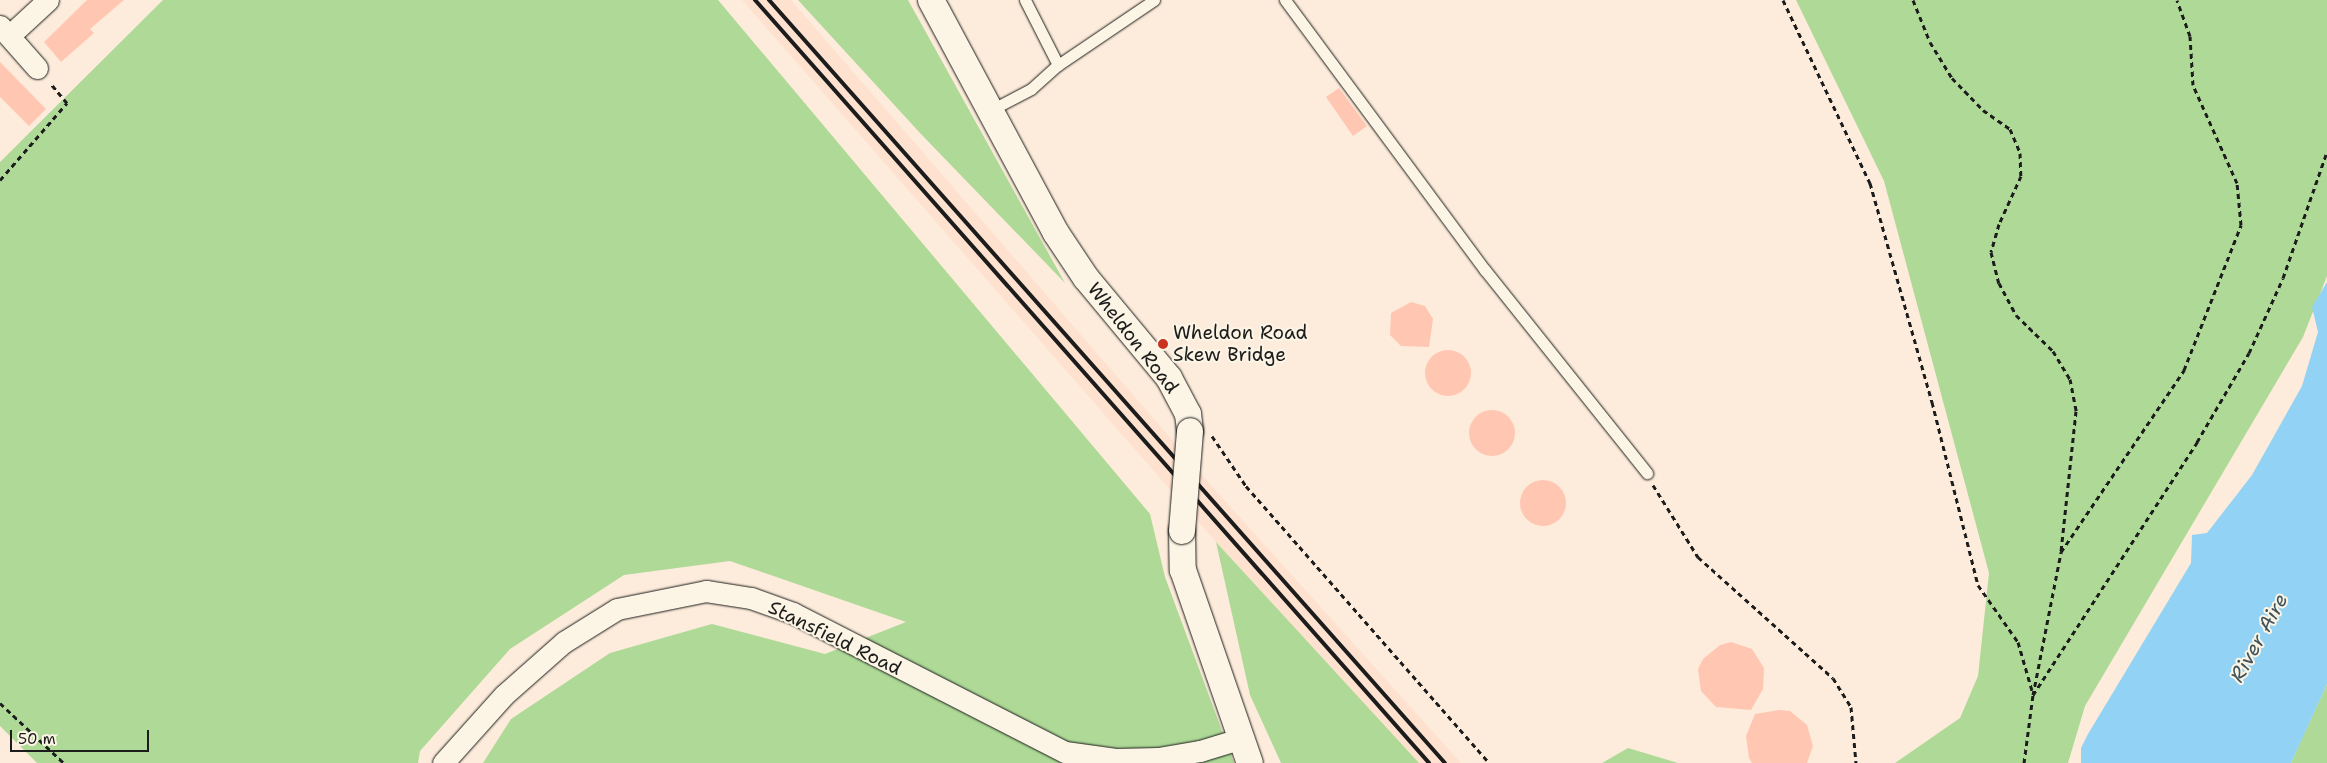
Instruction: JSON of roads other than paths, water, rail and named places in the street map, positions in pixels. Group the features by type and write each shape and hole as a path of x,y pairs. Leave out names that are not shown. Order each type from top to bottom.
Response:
{"street":[{"path":"36,68 4,31 48,0"},
{"name":"Wheldon Road","path":"931,0 1064,247 1169,378 1188,414 1200,431 1182,531 1183,570 1239,739 1250,763"},
{"name":"Stansfield Road","path":"443,763 504,695 564,642 617,609 706,591 751,598 792,613 1065,752 1116,759 1158,758 1200,751 1239,739"}],"lane":[{"path":"1024,0 1058,65"},
{"path":"991,110 1031,89 1058,65 1154,0"},
{"path":"1285,0 1486,270 1647,473"}],"water":[{"name":"River Aire","path":"2327,282 2327,684 2291,763 2081,763 2081,748 2088,734 2191,563 2192,535 2207,533 2252,475 2302,386 2318,332 2312,307"}],"railway":[{"path":"755,0 1429,763"},
{"path":"769,0 1445,763"}],"place":[{"name":"Wheldon Road Skew Bridge","path":"1163,344"}]}
